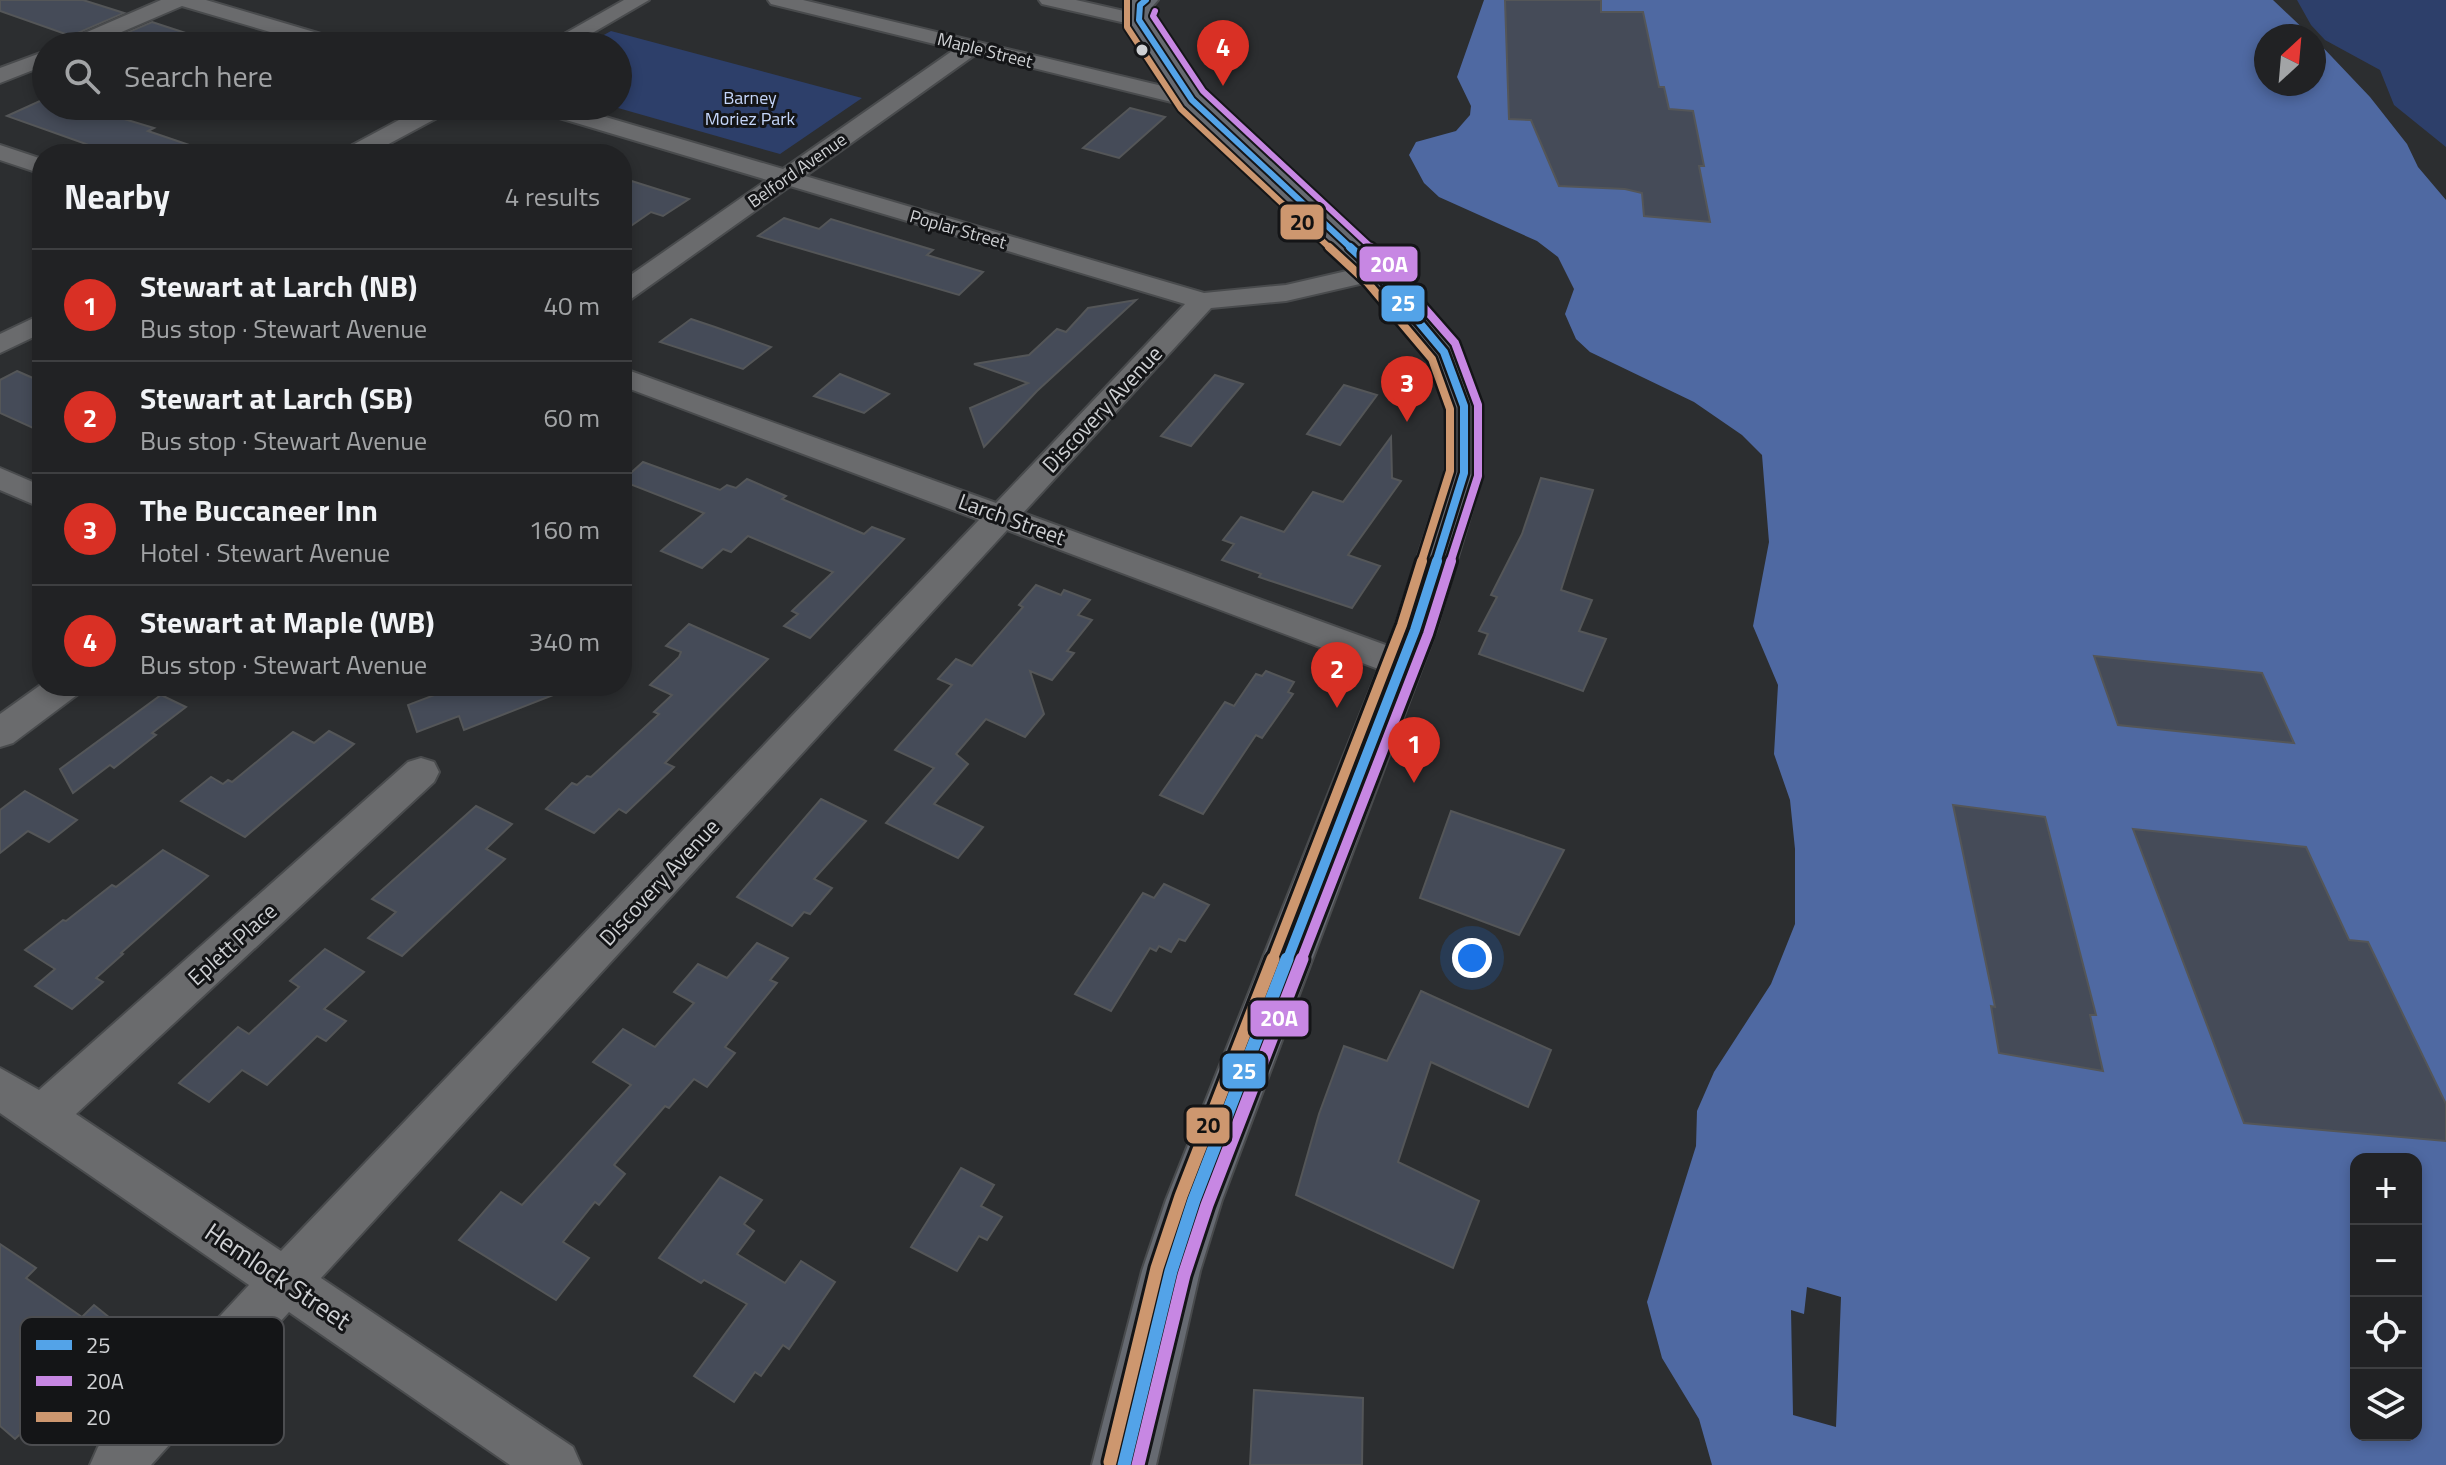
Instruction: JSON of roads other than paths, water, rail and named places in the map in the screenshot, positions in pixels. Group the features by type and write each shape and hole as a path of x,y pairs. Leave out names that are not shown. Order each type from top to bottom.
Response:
{"highway":[{"path":"1124,1465 1171,1271 1194,1200 1401,664 1464,473 1464,406 1444,352 1377,272 1192,100 1140,6"}],"street":[{"path":"104,32 181,0 292,32"},
{"path":"580,32 639,0"},
{"name":"Maple Street","path":"778,0 1192,100"},
{"path":"1049,0 1140,6"},
{"name":"Belford Avenue","path":"632,286 972,47"},
{"path":"0,76 32,63"},
{"path":"372,144 416,120"},
{"name":"Poplar Street","path":"591,120 1203,301 1286,293 1377,272"},
{"path":"0,152 32,163"},
{"name":"Discovery Avenue","path":"252,1317 1203,301"},
{"path":"0,345 32,327"},
{"name":"Larch Street","path":"632,380 1401,664"},
{"path":"0,478 32,493"},
{"path":"0,733 51,696"},
{"name":"Eplett Place","path":"42,1116 421,772"},
{"name":"Hemlock Street","path":"0,1088 555,1465"},
{"name":"Discovery Avenue","path":"116,1465 134,1445"}],"place":[{"name":"Stewart at Maple (WB)","path":"1223,86"},
{"name":"The Buccaneer Inn","path":"1407,422"},
{"name":"Stewart at Larch (SB)","path":"1337,708"},
{"name":"Stewart at Larch (NB)","path":"1414,783"}],"park label":[{"name":"Barney Moriez Park","path":"750,107"}]}
